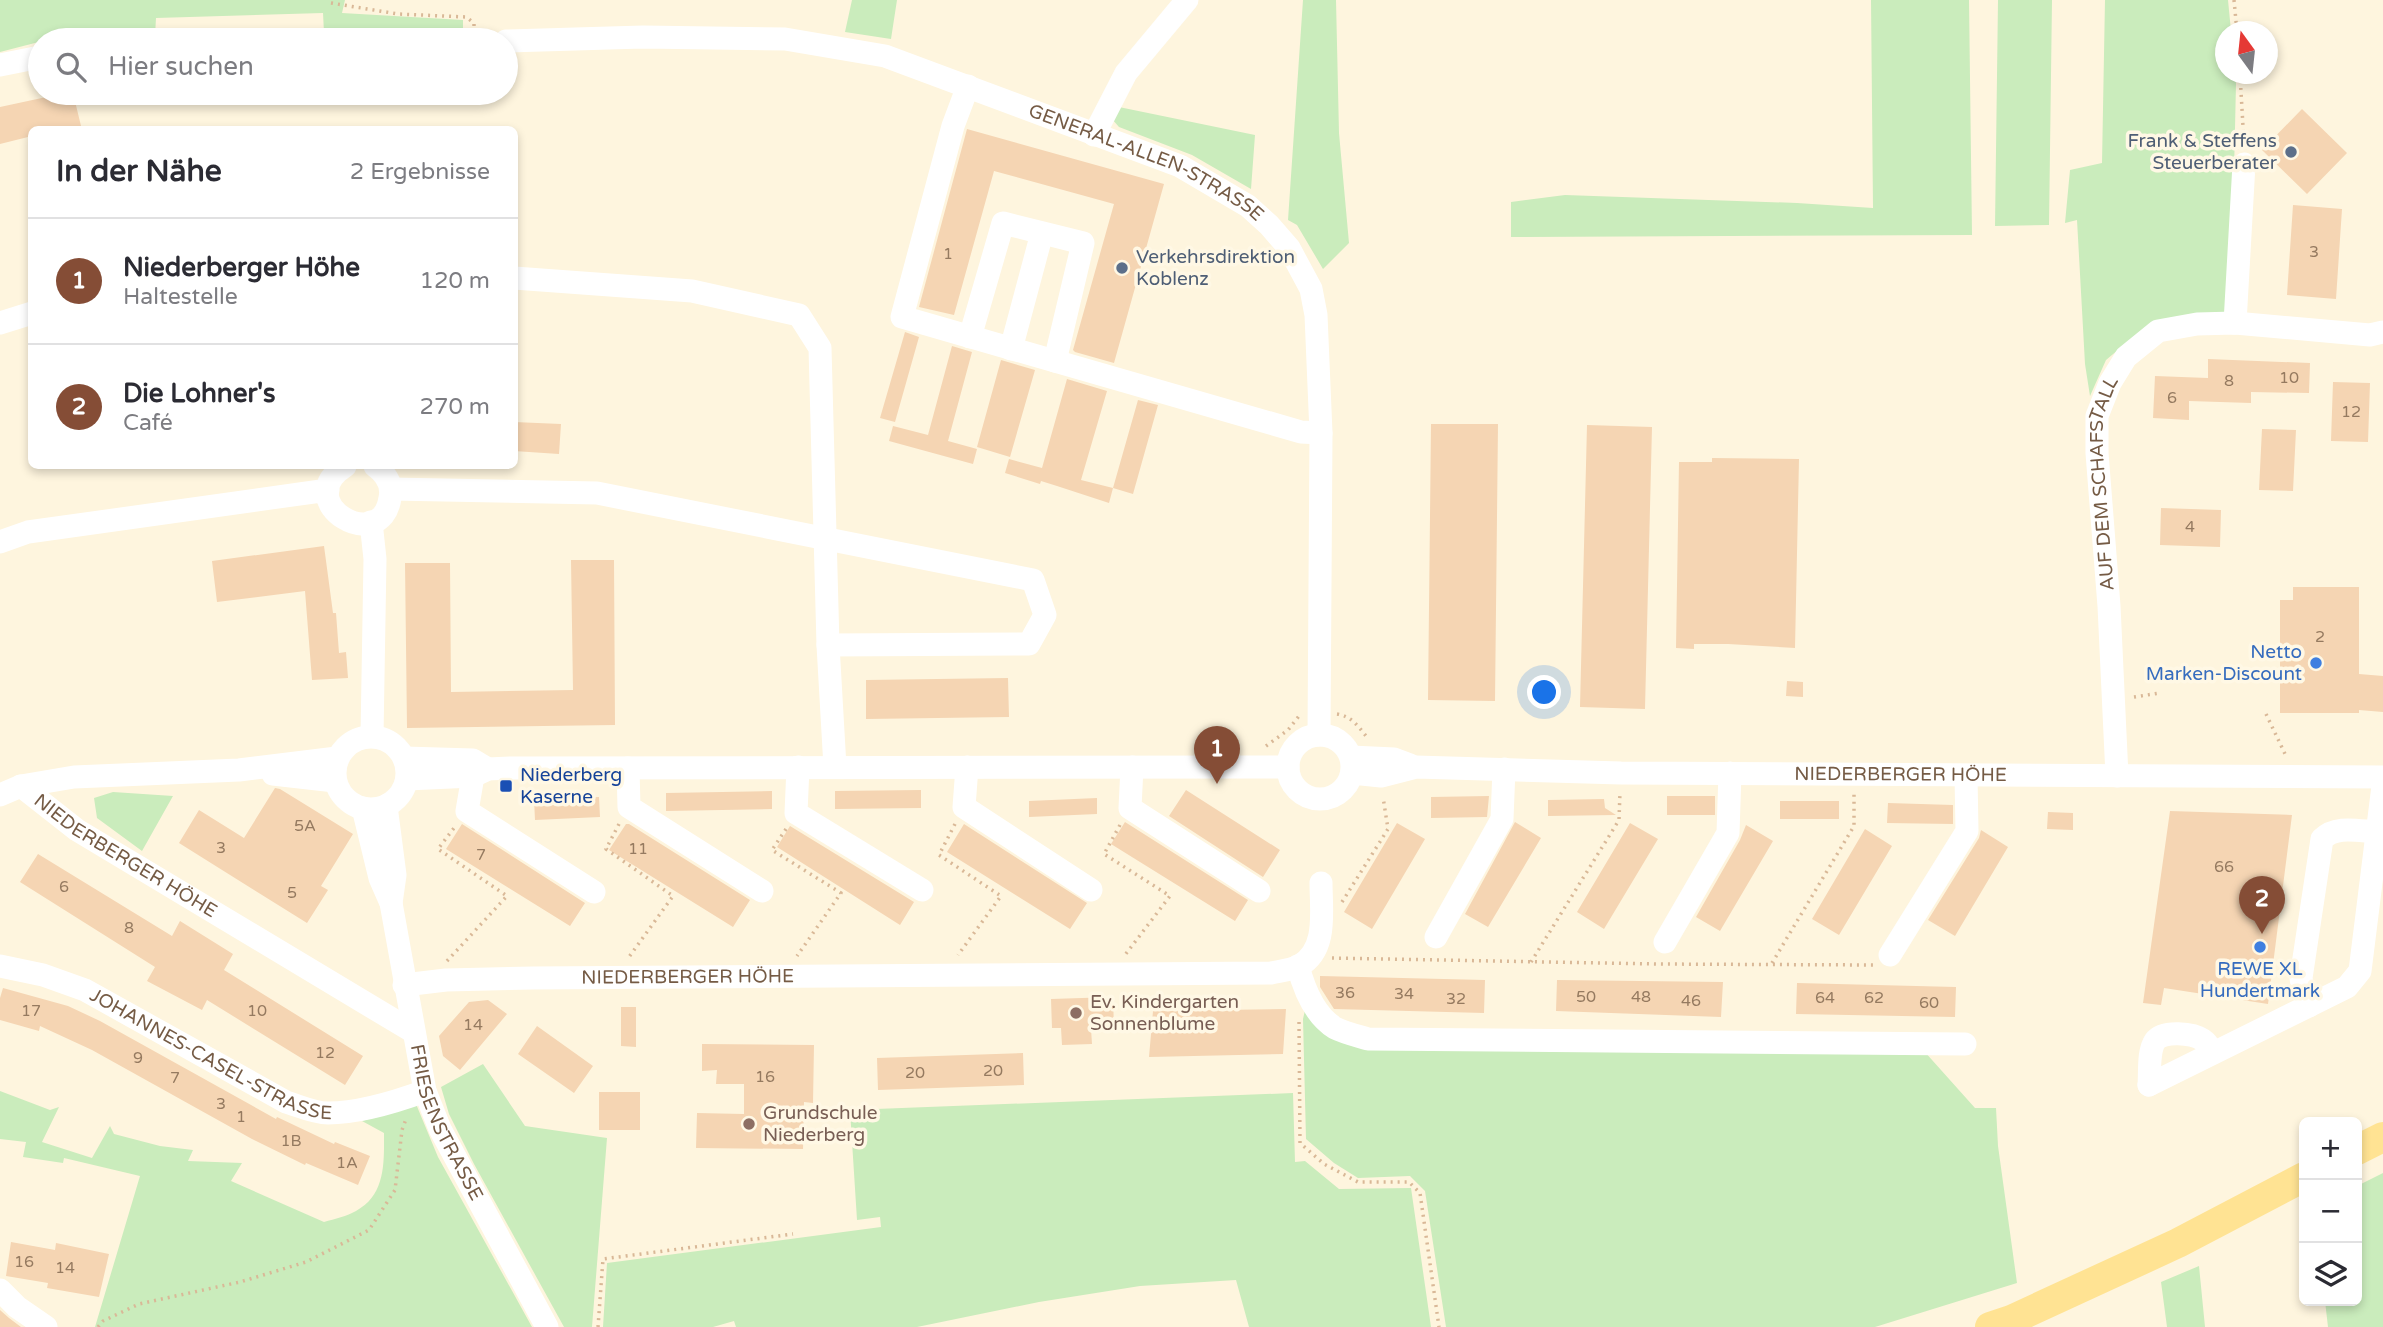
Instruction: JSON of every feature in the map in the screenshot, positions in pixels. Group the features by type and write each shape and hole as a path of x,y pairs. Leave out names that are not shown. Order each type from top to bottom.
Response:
{"main road":[{"path":"2362,1148 2383,1137"},
{"path":"1990,1327 2011,1320 2178,1243 2299,1180"}],"street":[{"path":"1094,135 1126,73 1187,0"},
{"name":"GENERAL-ALLEN-STRASSE","path":"518,41 643,37 785,39 884,56 1180,166 1215,185 1255,213 1289,248 1311,289 1316,315 1321,433 1319,724"},
{"path":"0,65 28,59"},
{"path":"968,86 953,126 902,317 1301,432 1321,433"},
{"path":"2235,323 2244,164"},
{"path":"970,337 1003,223 1083,243 1055,361"},
{"path":"1012,349 1042,233"},
{"path":"518,278 692,291 799,316 820,348 824,540 835,767"},
{"path":"0,323 28,314"},
{"name":"AUF DEM SCHAFSTALL","path":"2117,776 2115,700 2096,453 2098,416 2110,383 2126,357 2158,331 2197,324 2235,323 2370,335 2383,332"},
{"path":"340,469 328,490 329,501 338,516 355,524 372,522 386,511 391,489 388,479 378,469"},
{"path":"391,489 597,493 1032,580 1045,615 1029,643 828,645"},
{"path":"0,542 28,532 328,490"},
{"path":"372,522 375,559 372,736"},
{"path":"1319,724 1339,741 1351,765 1349,782 1336,795 1317,799 1300,792 1289,776 1288,767 1295,747 1319,724"},
{"path":"372,736 389,741 398,748 406,768 401,793 386,806 374,809 363,808 344,798 335,781 334,768 350,742 372,736"},
{"name":"NIEDERBERGER HÖHE","path":"10,790 74,777 239,770 338,758"},
{"path":"406,768 473,760 480,772 467,811 594,892"},
{"name":"NIEDERBERGER HÖHE","path":"1351,765 1379,767 1394,760 1416,767 1621,773 2383,777"},
{"path":"797,767 796,813 922,890"},
{"path":"967,767 964,807 1091,890"},
{"path":"1132,767 1130,808 1259,891"},
{"path":"480,772 628,768 1288,767"},
{"path":"628,768 629,807 762,891"},
{"path":"1436,937 1502,819 1504,769"},
{"name":"NIEDERBERGER HÖHE","path":"239,770 335,781"},
{"path":"1665,942 1728,833 1730,774"},
{"path":"1890,956 1967,831 1966,776"},
{"path":"2213,1053 2347,987 2360,971 2383,786"},
{"name":"NIEDERBERGER HÖHE","path":"10,790 412,1031"},
{"name":"FRIESENSTRASSE","path":"386,806 395,875 391,903"},
{"name":"FRIESENSTRASSE","path":"363,808 380,878 391,903 412,1031 425,1091 440,1129 547,1327"},
{"path":"2309,1006 2302,990 2301,978 2322,839 2336,830 2377,832"},
{"path":"1321,883 1322,933 1303,962 1304,989 1311,1003 1334,1028 1368,1039 1965,1044"},
{"name":"NIEDERBERGER HÖHE","path":"404,985 446,980 627,977 1271,974 1303,962"},
{"name":"JOHANNES-CASEL-STRASSE","path":"0,966 43,975 85,990 286,1101 306,1109 327,1113 359,1109 425,1091"},
{"path":"0,1290 17,1307 46,1327"}],"path":[{"path":"2234,0 2236,21"},
{"path":"331,3 398,14 466,17 474,23 474,28"},
{"path":"2240,84 2244,164"},
{"path":"2115,700 2160,693"},
{"path":"1263,749 1287,730 1301,714 1319,724 1345,715 1355,722 1365,736 1379,767 1388,829 1322,933"},
{"path":"2266,715 2286,756"},
{"path":"1531,962 1619,820 1621,773"},
{"path":"1771,964 1854,826 1853,775"},
{"path":"627,977 628,958 673,896 606,849 629,807"},
{"path":"954,976 956,957 1001,896 939,855 964,807"},
{"path":"1121,975 1124,957 1170,896 1104,854 1130,808"},
{"path":"446,980 447,960 507,897 438,849 467,811"},
{"path":"793,977 795,958 841,893 772,850 796,813"},
{"path":"1303,962 1894,965 1890,956"},
{"path":"1304,989 1299,1020 1300,1143 1324,1164 1358,1182 1409,1182 1420,1193 1438,1327"},
{"path":"98,1327 103,1321 139,1304 240,1282 306,1262 369,1230 395,1190 402,1130"},
{"path":"597,1327 603,1259 793,1234"}],"green space":[{"path":"0,0 345,0 342,13 463,20 463,28 324,28 323,13 156,18 155,28 28,28 28,45 0,52"},
{"path":"852,0 897,0 891,39 845,32"},
{"path":"1303,0 1336,0 1339,133 1349,243 1323,269 1297,225 1288,220"},
{"path":"1871,0 1969,0 1972,235 1511,237 1511,202 1565,195 1873,208"},
{"path":"1998,0 2052,0 2049,225 1995,226"},
{"path":"2105,0 2228,0 2230,21 2215,21 2215,84 2236,84 2231,305 2225,313 2137,334 2106,360 2090,396 2085,364 2077,220 2065,223 2070,170 2102,163"},
{"path":"1114,106 1255,135 1251,189 1192,155 1119,127 1112,119"},
{"path":"113,792 173,796 142,851 97,818 94,798"},
{"path":"1306,1006 1324,1026 1924,1051 1975,1108 1996,1108 1998,1146 2017,1283 1875,1327 1446,1327 1425,1191 1410,1176 1358,1178 1334,1163 1306,1139 1303,1019"},
{"path":"483,1064 525,1126 607,1138 592,1327 564,1327 449,1114 441,1087"},
{"path":"0,1091 50,1110 59,1107 42,1142 92,1158 110,1126 114,1134 160,1146 193,1150 188,1161 242,1163 231,1181 324,1222 356,1211 366,1204 378,1187 383,1166 384,1133 362,1121 416,1104 438,1157 532,1327 95,1327 140,1176 64,1158 63,1163 23,1157 26,1142 0,1139"},
{"path":"1293,1093 1295,1162 1305,1161 1339,1189 1411,1188 1431,1327 1249,1327 1236,1280 1140,1286 1039,1302 917,1327 736,1327 734,1321 713,1327 603,1327 607,1263 881,1227 880,1217 857,1220 850,1110"},
{"path":"2383,1173 2383,1327 2328,1327 2326,1306 2362,1306 2362,1184"},
{"path":"2199,1266 2205,1327 2167,1327 2161,1282"}],"building":[{"path":"28,101 28,105 76,105 81,126 28,126 28,137 0,144 0,107"},
{"path":"2302,109 2347,153 2307,194 2262,150"},
{"path":"967,129 1164,184 1114,363 1073,350 1114,204 994,171 954,315 919,307"},
{"path":"2293,205 2342,209 2336,299 2287,295"},
{"path":"905,332 919,337 895,422 880,418"},
{"path":"952,346 972,352 948,441 977,449 973,464 889,441 893,426 928,435"},
{"path":"2208,359 2310,363 2309,393 2251,392 2251,403 2189,401 2189,420 2153,418 2155,376 2208,378"},
{"path":"1001,360 1035,370 1010,457 977,447"},
{"path":"1067,379 1107,391 1081,480 1113,488 1109,503 1041,481 1040,484 1005,473 1009,459 1042,468"},
{"path":"2333,382 2370,383 2368,442 2331,441"},
{"path":"1138,400 1158,405 1133,494 1113,488"},
{"path":"518,422 561,424 559,454 518,451"},
{"path":"1431,424 1498,424 1495,701 1428,700"},
{"path":"1587,425 1652,427 1645,709 1580,707"},
{"path":"2262,429 2296,430 2293,491 2259,490"},
{"path":"1712,458 1799,459 1795,648 1694,644 1694,649 1676,648 1679,462 1712,462"},
{"path":"2161,508 2221,510 2220,547 2160,545"},
{"path":"324,546 333,613 336,613 339,653 346,652 348,678 312,680 305,591 217,602 212,561"},
{"path":"571,560 614,560 615,725 407,728 405,563 450,563 451,692 573,690"},
{"path":"2293,587 2359,587 2359,674 2383,676 2383,712 2359,710 2359,713 2280,713 2280,600 2293,600"},
{"path":"1008,678 1009,717 866,719 866,680"},
{"path":"1787,681 1803,682 1803,697 1786,696"},
{"path":"275,788 353,834 321,886 328,890 307,923 179,843 199,810 244,838"},
{"path":"921,790 921,808 835,809 835,791"},
{"path":"1186,790 1280,850 1263,877 1169,816"},
{"path":"772,791 772,809 666,811 666,793"},
{"path":"1489,796 1487,817 1431,818 1431,797"},
{"path":"1667,796 1715,796 1715,815 1667,815"},
{"path":"599,797 600,817 535,820 534,799"},
{"path":"1097,798 1097,814 1029,817 1029,801"},
{"path":"1604,799 1605,808 1616,815 1548,816 1548,800"},
{"path":"1780,801 1839,801 1839,819 1780,819"},
{"path":"1888,803 1953,805 1953,824 1887,823"},
{"path":"2170,811 2292,815 2268,1004 2164,988 2161,1005 2143,1003"},
{"path":"2048,812 2073,813 2073,830 2047,829"},
{"path":"1125,822 1248,900 1235,921 1111,844"},
{"path":"1515,822 1541,838 1488,927 1465,914"},
{"path":"1397,823 1425,839 1372,929 1344,912"},
{"path":"1630,823 1658,839 1604,929 1577,912"},
{"path":"462,824 585,903 570,926 446,849"},
{"path":"626,824 750,900 733,927 609,850"},
{"path":"964,824 1087,903 1070,929 947,852"},
{"path":"1746,825 1773,841 1720,931 1696,917"},
{"path":"790,826 914,902 900,925 777,847"},
{"path":"1865,829 1892,846 1839,935 1812,919"},
{"path":"1981,830 2008,847 1955,936 1928,920 1979,838"},
{"path":"38,854 172,936 180,921 233,954 224,970 363,1056 345,1085 207,1000 202,1010 147,981 155,967 20,882"},
{"path":"1320,976 1485,980 1484,1013 1334,1009 1320,987"},
{"path":"1557,980 1723,982 1721,1017 1556,1011"},
{"path":"1797,983 1956,987 1955,1017 1796,1014"},
{"path":"3,988 68,1006 276,1119 277,1117 334,1144 335,1142 370,1156 358,1185 306,1163 305,1165 252,1139 92,1050 40,1026 39,1031 0,1020"},
{"path":"1113,997 1114,1028 1091,1029 1092,1044 1062,1045 1061,1028 1052,1028 1051,999"},
{"path":"488,1000 507,1014 460,1070 443,1056 439,1036 469,1002"},
{"path":"621,1007 636,1007 636,1047 621,1046"},
{"path":"1286,1009 1283,1054 1149,1057 1153,1011"},
{"path":"537,1026 593,1066 574,1093 518,1054"},
{"path":"702,1044 814,1045 813,1103 804,1102 803,1149 696,1148 697,1113 744,1114 744,1084 716,1084 717,1070 702,1071"},
{"path":"1023,1053 1024,1085 878,1090 877,1058"},
{"path":"599,1092 640,1092 640,1130 599,1130"},
{"path":"11,1242 55,1250 56,1243 109,1254 99,1297 47,1288 48,1283 6,1276"},
{"path":"0,1310 9,1318 21,1327 0,1327"}],"place":[{"name":"Frank & Steffens Steuerberater","path":"2291,152"},
{"name":"Verkehrsdirektion Koblenz","path":"1122,268"},
{"name":"Netto Marken-Discount","path":"2316,663"},
{"name":"Niederberger Höhe","path":"1217,784"},
{"name":"Niederberg Kaserne","path":"506,786"},
{"name":"Die Lohner's","path":"2262,934"},
{"name":"REWE XL Hundertmark","path":"2260,947"},
{"name":"Ev. Kindergarten Sonnenblume","path":"1076,1013"},
{"name":"Grundschule Niederberg","path":"749,1124"}]}
